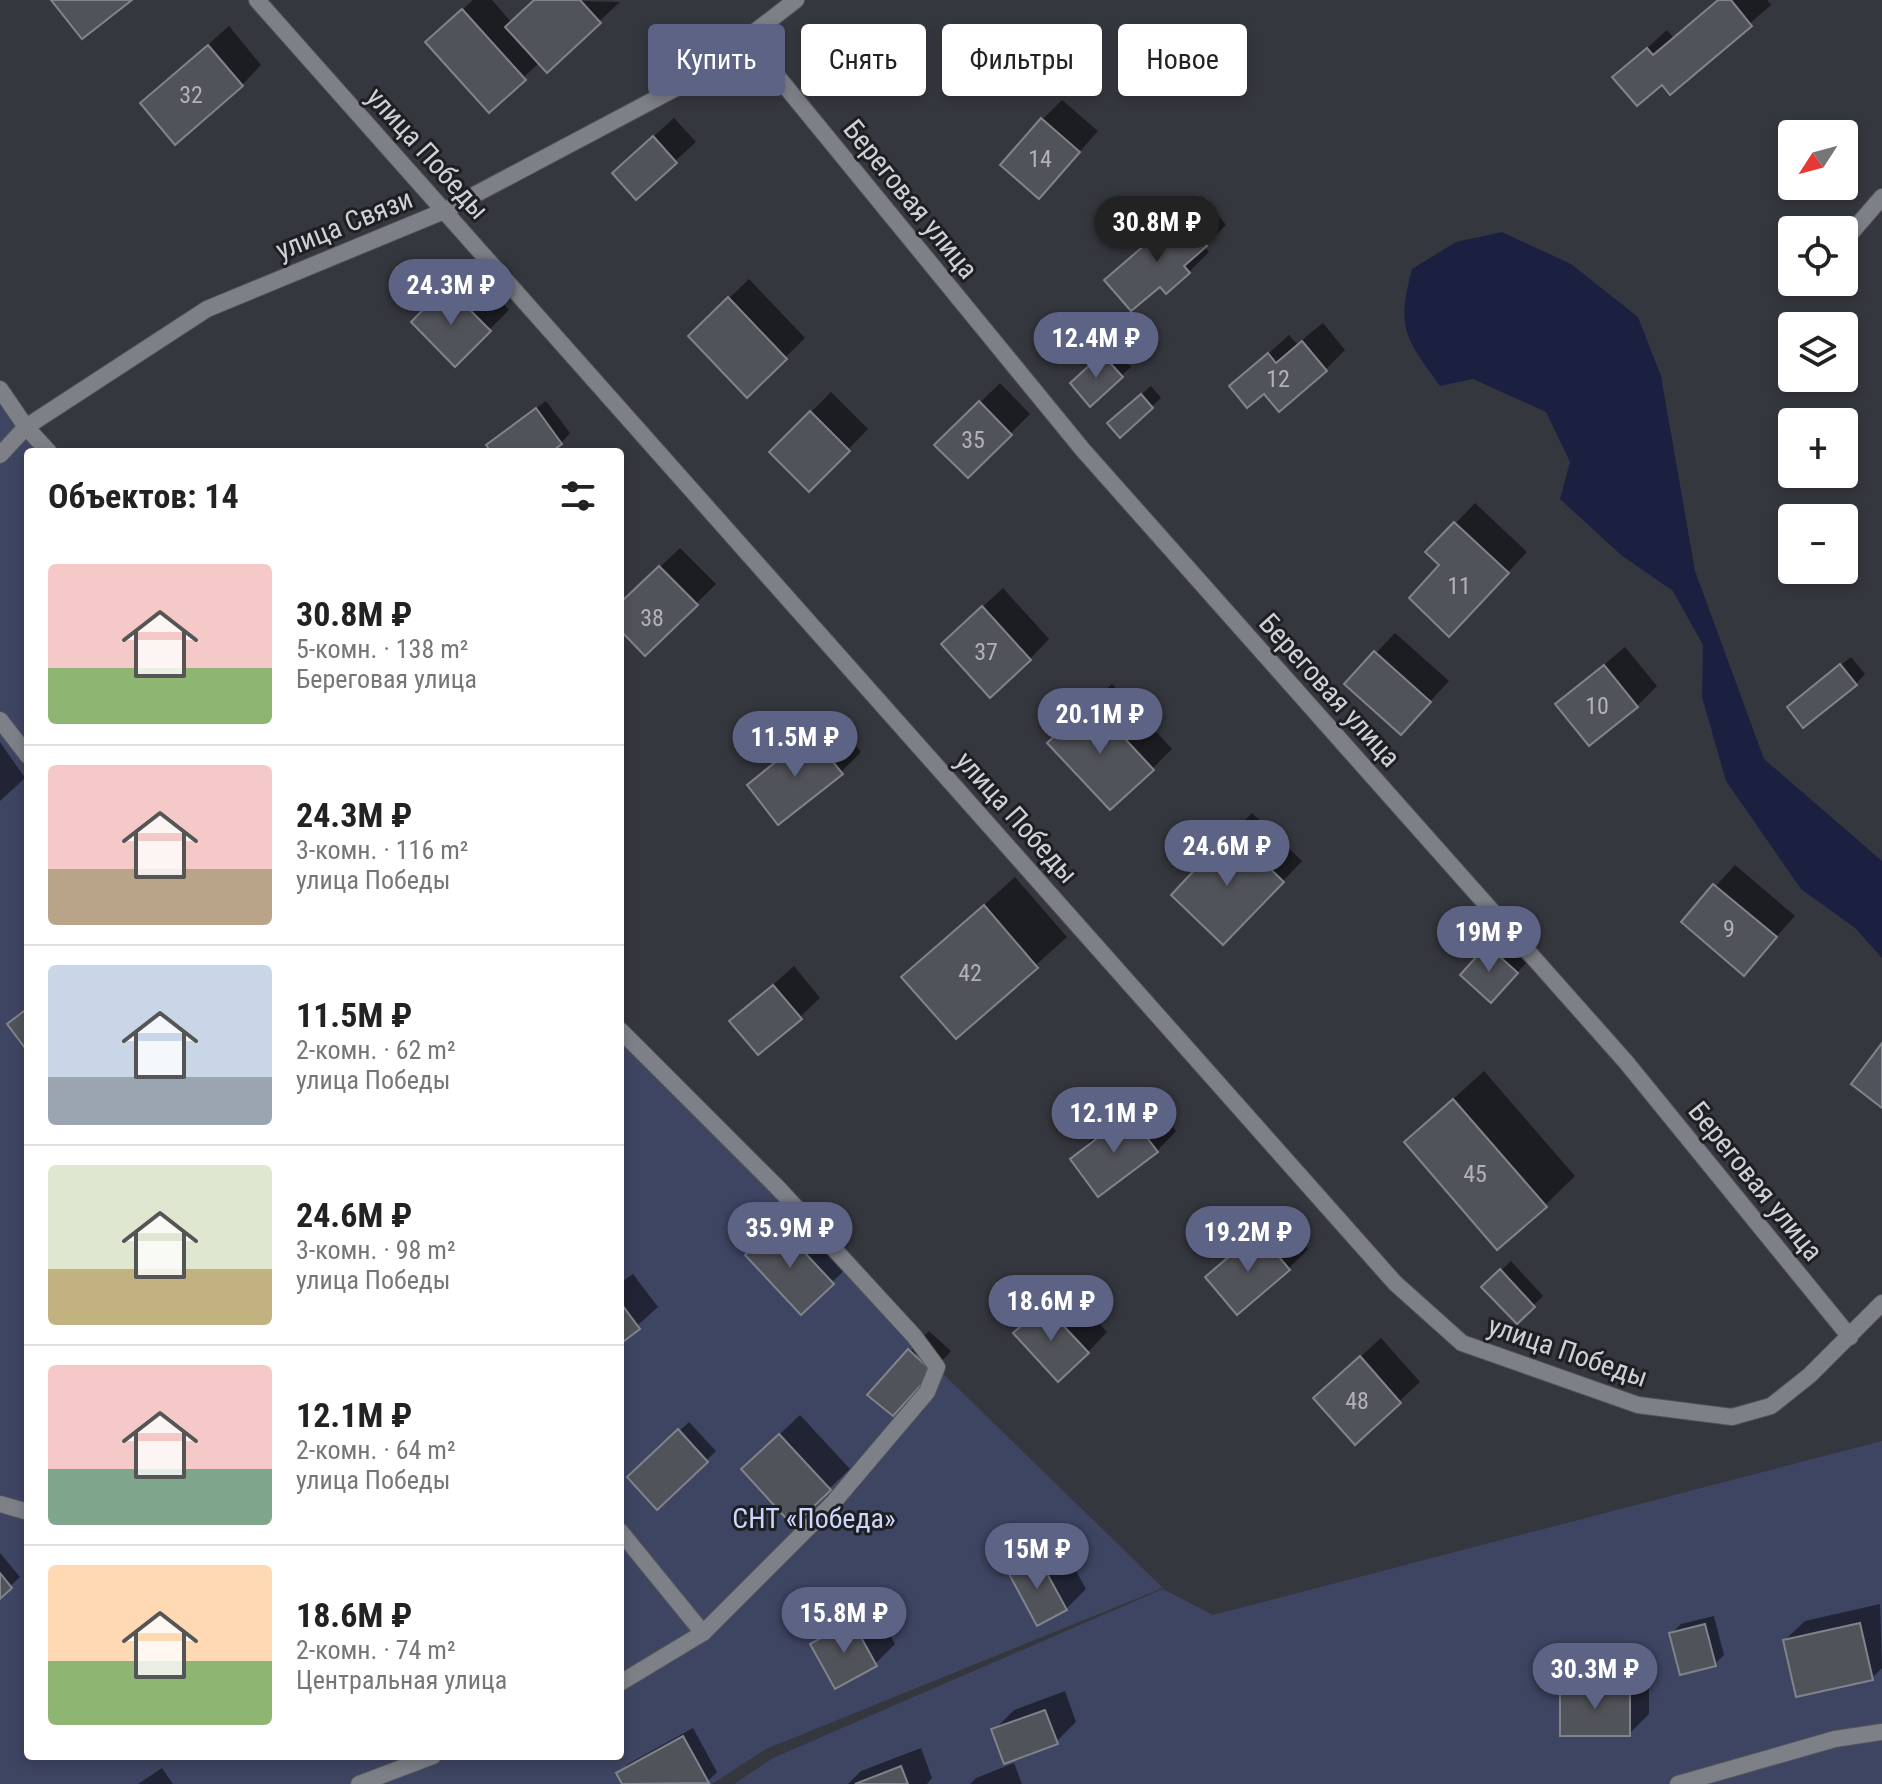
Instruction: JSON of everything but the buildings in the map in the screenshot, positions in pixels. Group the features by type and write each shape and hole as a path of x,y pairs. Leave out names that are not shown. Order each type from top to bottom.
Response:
{"street":[{"name":"улица Победы","path":"257,0 1395,1283 1462,1343 1638,1405 1732,1417 1771,1406 1850,1337"},
{"name":"улица Связи","path":"764,24 796,0"},
{"name":"Береговая улица","path":"785,86 1083,450 1626,1062 1850,1337"},
{"name":"улица Связи","path":"0,455 26,427 207,309 444,211 661,96"},
{"path":"1858,225 1882,197"},
{"path":"0,389 26,427 45,448"},
{"path":"0,720 24,751"},
{"path":"624,1034 779,1189 914,1336 937,1367 927,1392 833,1503 703,1633 624,1681"},
{"path":"1850,1337 1882,1303"},
{"path":"0,1504 24,1511"},
{"path":"624,1536 703,1633"},
{"path":"1678,1784 1835,1739 1882,1732"},
{"path":"359,1784 422,1760"}],"green space":[{"name":"СНТ «Победа»","path":"0,389 46,448 24,448 24,1760 624,1760 624,1034 937,1368 1163,1588 766,1749 712,1784 0,1784"},
{"path":"1882,1441 1882,1784 734,1784 773,1758 1163,1589 1213,1615"}],"shaded area":[{"path":"1502,232 1571,264 1638,317 1661,376 1695,571 1764,759 1882,861 1882,958 1855,928 1801,889 1726,781 1702,697 1703,645 1673,591 1621,555 1560,499 1570,462 1546,412 1473,379 1440,386 1412,343 1407,332 1405,306 1412,269 1456,242"}]}
